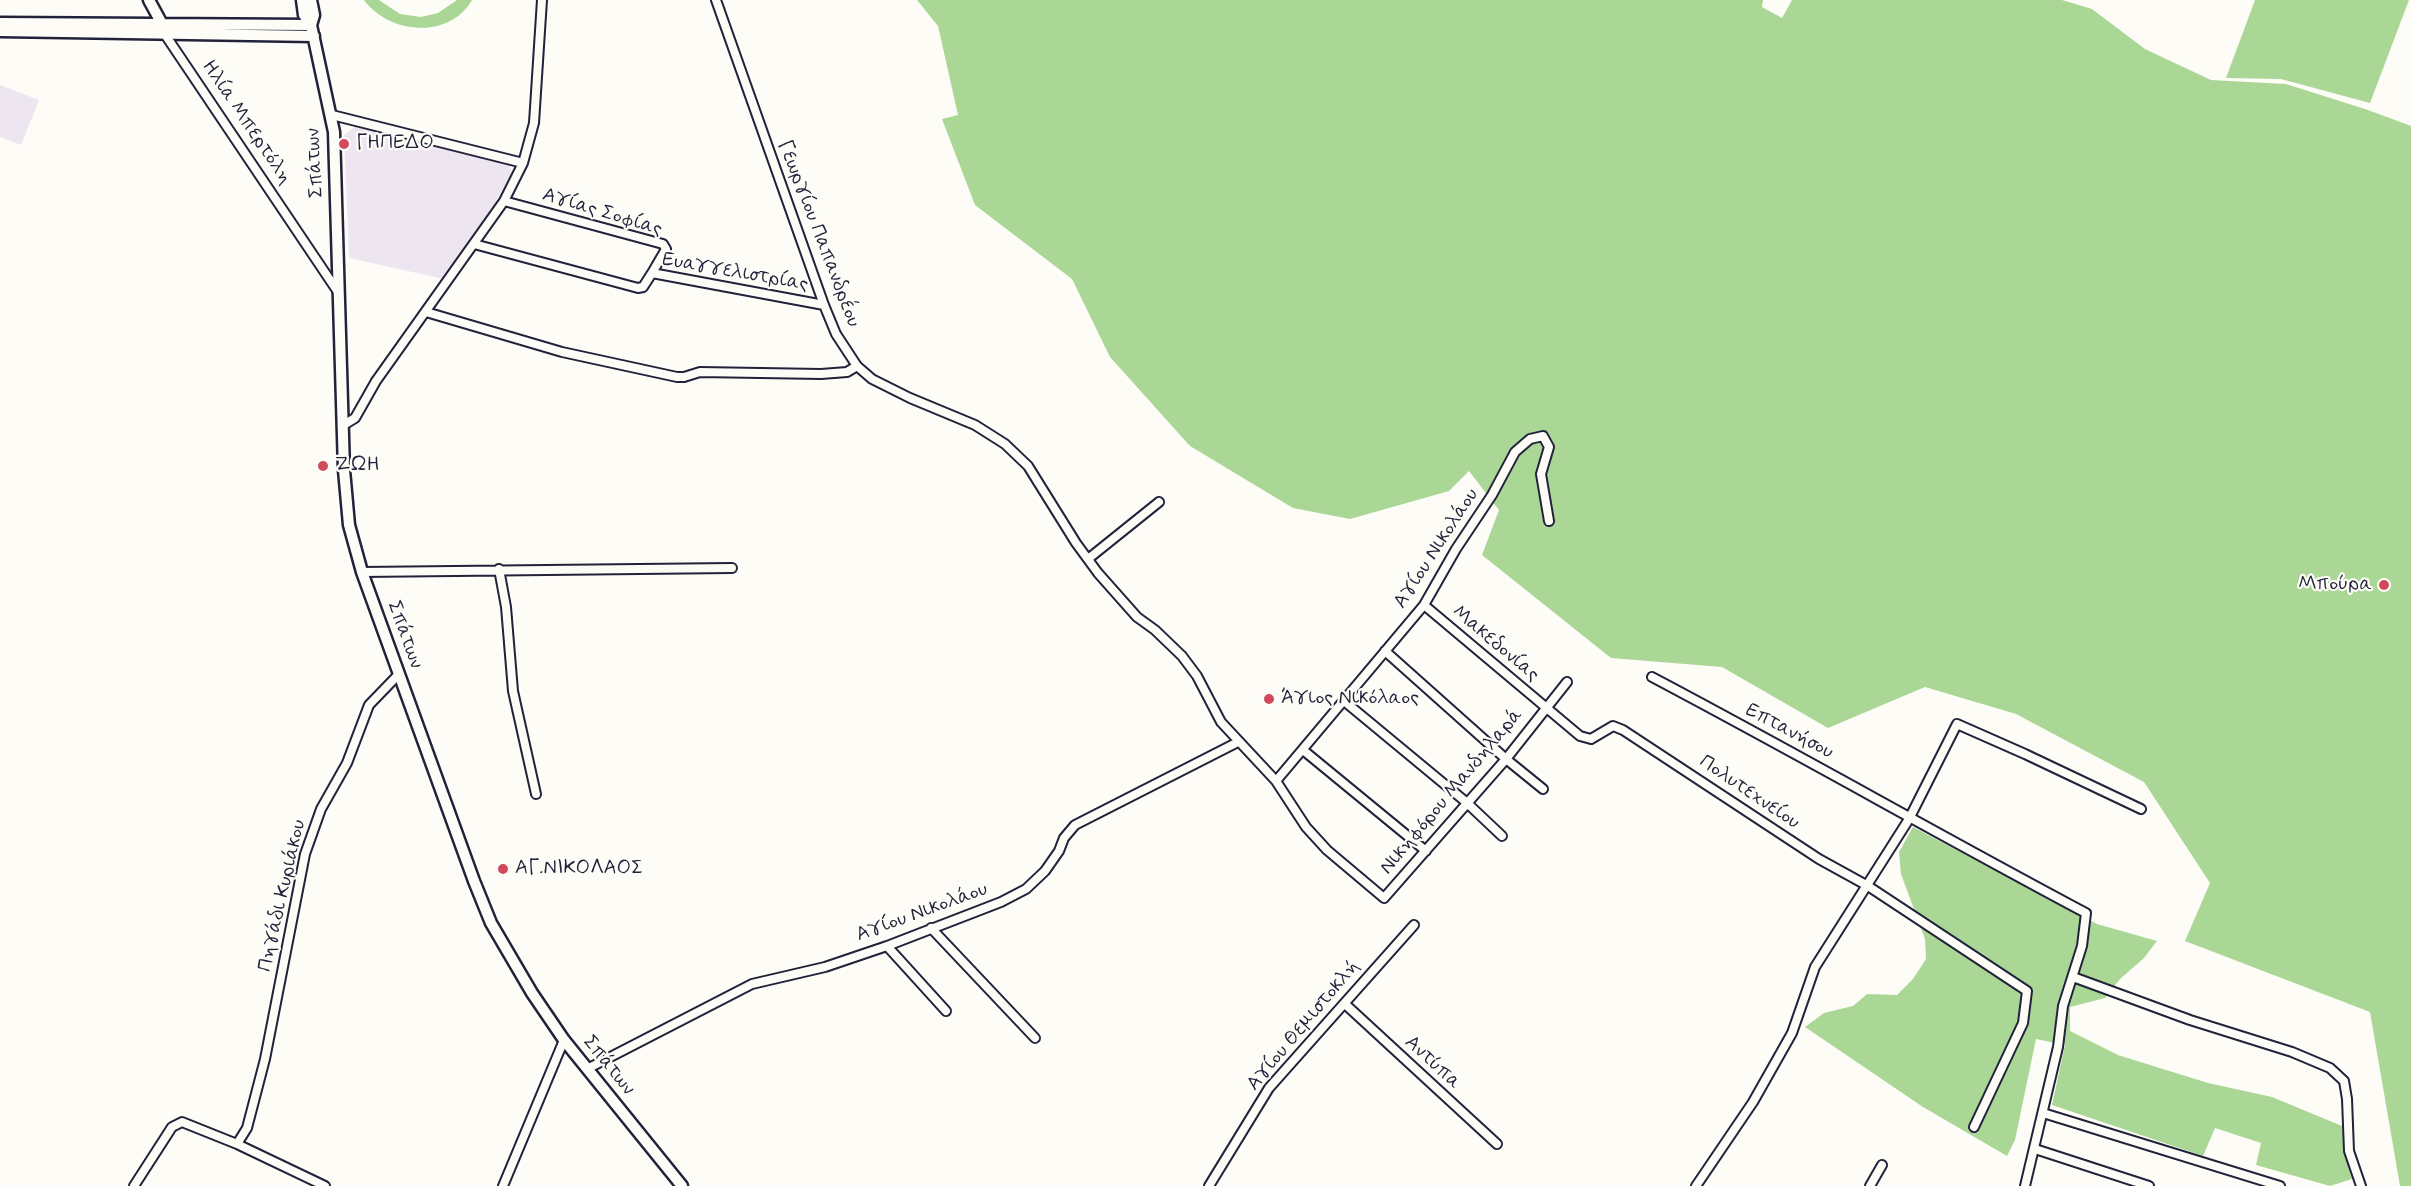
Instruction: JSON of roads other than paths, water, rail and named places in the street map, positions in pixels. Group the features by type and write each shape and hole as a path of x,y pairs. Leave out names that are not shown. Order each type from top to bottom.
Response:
{"main road":[{"name":"Ηλία Μπερτόλη","path":"149,0 163,28"},
{"path":"302,0 304,15 312,30"},
{"path":"311,0 314,15 312,30"},
{"path":"0,23 312,30"},
{"path":"0,31 163,28"},
{"name":"Σπάτων","path":"312,30 332,115 342,426 349,525 362,572 491,923 519,974 564,1040 682,1186"}],"street":[{"path":"342,426 355,418 376,381 504,201 523,163 534,123 543,0"},
{"name":"Γεωργίου Παπανδρέου","path":"716,0 824,305 836,334 857,366 872,379 910,398 975,425 1005,444 1028,466 1088,559 1137,617 1155,630 1182,656 1197,676 1221,722 1276,782 1300,820 1327,850 1384,898"},
{"name":"Ηλία Μπερτόλη","path":"163,28 338,292"},
{"path":"332,115 523,163"},
{"name":"Αγίας Σοφίας","path":"504,201 663,244 666,249 652,273"},
{"name":"Ευαγγελιστρίας","path":"474,244 638,288 643,288 652,273 824,305"},
{"path":"426,312 562,352 684,377 700,372 821,374 847,372 857,366"},
{"name":"Αγίου Νικολάου","path":"1276,782 1424,605 1456,549 1492,495 1515,452 1530,439 1544,436 1549,447 1541,474 1549,521"},
{"path":"1088,559 1159,502"},
{"path":"362,572 732,568"},
{"path":"499,569 506,607 513,691 536,794"},
{"name":"Μακεδονίας","path":"1424,605 1580,736 1591,739 1613,726"},
{"path":"1386,651 1506,759 1543,789"},
{"name":"Πηγάδι Κυριάκου","path":"237,1144 247,1128 265,1059 289,931 309,843 321,809 347,763 369,705 399,674"},
{"name":"Επτανήσου","path":"1652,677 1861,790 1909,819 2086,913 2082,946 2073,977"},
{"name":"Νικηφόρου Μανδηλαρά","path":"1384,898 1506,759 1567,682"},
{"path":"1344,701 1466,802 1502,836"},
{"path":"1696,1186 1753,1102 1792,1033 1815,967 1909,819 1958,724 2141,809"},
{"name":"Πολυτεχνείου","path":"1613,726 1683,769 1819,859 1868,886 2027,991 2023,1023 1974,1127"},
{"name":"Αγίου Νικολάου","path":"588,1069 752,984 825,967 887,946 1000,902 1026,889 1045,871 1059,851 1064,838 1075,825 1238,742"},
{"path":"1303,750 1426,851"},
{"name":"Αγίου Θεμιστοκλή","path":"1209,1186 1269,1089 1414,925"},
{"path":"931,928 1035,1038"},
{"path":"887,946 946,1011"},
{"path":"2025,1186 2058,1047 2063,1006 2073,977 2190,1020 2292,1052 2330,1068 2344,1081 2349,1151 2361,1186"},
{"name":"Αντύπα","path":"1345,1004 1497,1144"},
{"path":"503,1186 564,1040"},
{"path":"2043,1113 2280,1186"},
{"path":"134,1186 176,1124 187,1123 325,1186"},
{"path":"2035,1149 2149,1186"},
{"path":"1870,1186 1882,1165"}],"place":[{"name":"ΓΗΠΕΔΟ","path":"344,144"},
{"name":"ΖΩΗ","path":"323,466"},
{"name":"Μπούρα","path":"2384,585"},
{"name":"Άγιος Νικόλαος","path":"1269,699"},
{"name":"ΑΓ.ΝΙΚΟΛΑΟΣ","path":"503,869"}]}
